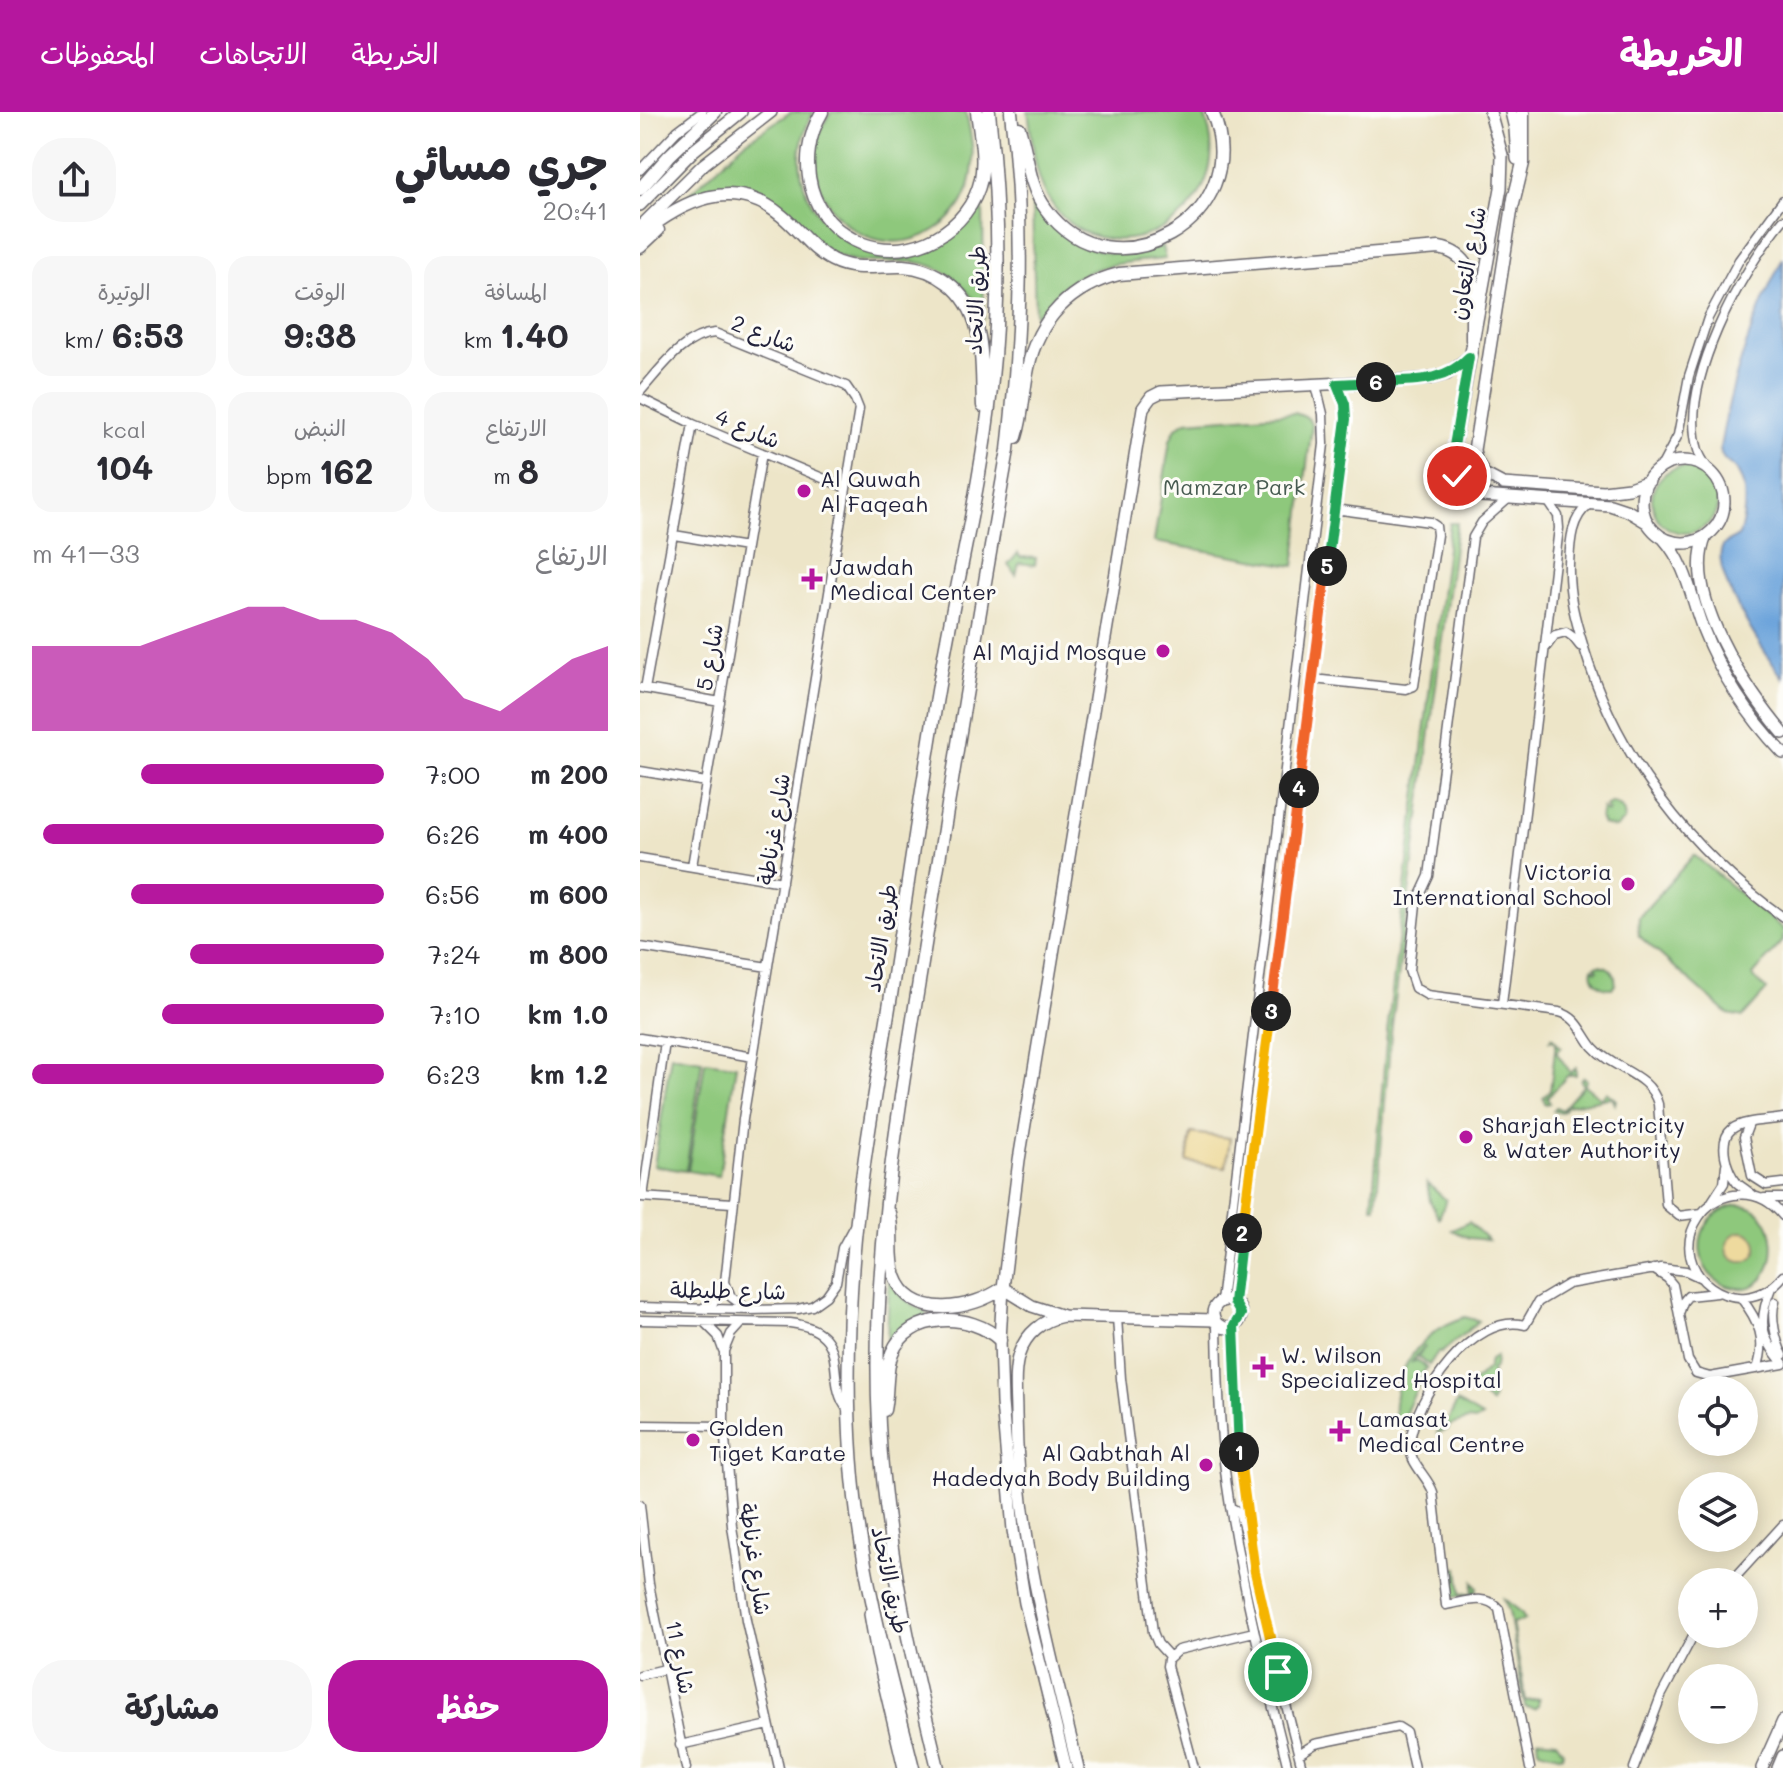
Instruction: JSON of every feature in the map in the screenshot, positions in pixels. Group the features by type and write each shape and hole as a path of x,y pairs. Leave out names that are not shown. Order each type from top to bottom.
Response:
{"highway":[{"path":"640,189 715,112"},
{"path":"822,112 811,133 806,156 807,178 816,201 829,221 858,243 894,249 918,246 940,236 959,221 973,201 983,166 977,112"},
{"name":"طريق الاتحاد","path":"913,1768 867,1574 856,1503 850,1412 850,1305 856,1222 940,681 991,391 998,273 995,174 989,112"},
{"path":"1012,112 1024,143 1034,187 1052,217 1080,238 1102,245 1126,247 1148,244 1174,234 1194,218 1208,199 1217,177 1221,154 1212,112"},
{"name":"طريق الاتحاد","path":"938,1768 899,1601 879,1424 878,1323 886,1202 906,1061 1008,450 1019,358 1019,185 1012,112"},
{"path":"1513,204 1523,163 1523,112"},
{"path":"640,235 662,217 689,202 717,195 739,197 777,212 819,253 837,263 857,268 902,266 923,269 942,278 971,309 981,339 984,437"},
{"path":"640,247 662,226 682,214 739,197"},
{"path":"1008,450 1017,434 1028,367 1042,329 1070,296 1093,282 1119,274 1439,248 1463,260 1472,275 1472,340"},
{"path":"886,1202 892,1230 894,1274 909,1296 933,1306 958,1307 981,1301 1003,1288"},
{"path":"879,1424 886,1404 890,1358 896,1345 911,1329 933,1322 965,1322 981,1326 1000,1340"}],"main road":[{"path":"640,205 693,151 741,112"},
{"path":"640,227 704,164 771,112"},
{"name":"شارع التعاون","path":"1490,112 1502,155 1501,188 1469,357 1453,465 1463,485 1476,494 1491,498"},
{"name":"شارع التعاون","path":"1494,481 1481,470 1474,450 1513,204 1517,145 1511,112"},
{"path":"1066,1768 1019,1567 1006,1464 1000,1340 1009,1221 1143,408 1151,397 1161,392 1434,378 1454,370 1469,357"},
{"path":"1648,523 1642,500 1649,481 1660,469 1683,461 1700,465 1710,471 1721,486 1724,505 1718,522 1706,536 1699,572 1715,621 1743,679 1783,733"},
{"path":"1649,481 1629,488 1603,491 1494,481 1490,489 1491,498 1622,509 1648,523 1664,538 1684,569 1703,629 1720,666 1743,705 1783,753"},
{"path":"1664,538 1682,543 1706,536"},
{"path":"1003,1288 1032,1306 1063,1316 1216,1322 1225,1328 1234,1326 1241,1314 1234,1302 1221,1302 1214,1308 1216,1322"},
{"path":"1063,1316 1038,1327 1021,1350 1016,1370 1016,1425 1033,1574 1078,1768"},
{"path":"867,1574 873,1638 904,1768"},
{"path":"1762,1768 1783,1721"},
{"path":"1778,1768 1783,1756"}],"street":[{"path":"640,170 677,131 702,112"},
{"path":"640,156 652,156"},
{"path":"1660,469 1678,435 1689,376 1708,318 1739,260 1783,200"},
{"path":"1710,471 1697,449 1694,427 1705,368 1734,293 1783,220"},
{"name":"شارع 2","path":"640,395 689,342 715,333 846,386"},
{"path":"1234,1302 1346,419 1345,404 1337,384"},
{"path":"1221,1302 1324,444 1323,414 1316,385"},
{"name":"شارع غرناطة","path":"725,1282 732,1203 753,1057 844,487 859,414 855,399 846,386"},
{"name":"شارع 4","path":"640,395 693,424 844,487"},
{"path":"693,424 642,688 720,702"},
{"name":"شارع 5","path":"692,866 762,453"},
{"path":"1508,499 1479,525 1473,537 1430,870 1416,904 1409,970 1412,984 1423,993 1568,1015 1608,1061 1648,1084 1658,1104 1666,1205 1673,1213 1679,1216 1704,1210 1726,1197 1783,1198"},
{"path":"1502,1004 1559,522 1556,510 1548,501"},
{"path":"1590,504 1578,515 1571,541 1569,584 1574,619 1600,697 1613,725 1653,787 1679,820 1724,868 1783,917"},
{"path":"1313,679 1406,689 1414,686 1438,533 1436,526 1428,521 1334,509"},
{"path":"674,535 746,547"},
{"path":"1543,652 1574,619"},
{"path":"1547,623 1576,640 1586,657"},
{"path":"640,771 706,782"},
{"path":"640,858 782,882"},
{"path":"640,947 768,967"},
{"path":"640,1038 753,1057"},
{"path":"665,1042 642,1197 732,1203"},
{"path":"1783,1118 1737,1126 1727,1135 1724,1145 1737,1182 1774,1206 1783,1216"},
{"path":"1749,1124 1744,1137 1752,1176 1766,1185 1783,1183"},
{"path":"1718,1293 1701,1278 1694,1266 1690,1245 1692,1231 1724,1183 1727,1160"},
{"name":"شارع طليطلة","path":"641,1308 750,1310 812,1306 832,1289 839,1272 843,1244 856,1222"},
{"path":"1530,1768 1499,1609 1485,1599 1446,1605 1435,1498 1411,1455 1412,1432 1424,1402 1455,1357 1483,1334 1503,1323 1525,1325 1538,1302 1568,1284 1653,1268 1678,1269 1701,1278"},
{"path":"1653,1268 1673,1285 1688,1360 1696,1373 1710,1377 1783,1364 1764,1338 1756,1317 1741,1298"},
{"path":"1757,1369 1764,1338 1764,1309 1772,1287 1783,1276"},
{"path":"703,1308 715,1301 725,1282"},
{"path":"725,1282 736,1303 750,1310"},
{"path":"1679,1316 1688,1296 1718,1293 1741,1298 1783,1283"},
{"path":"1764,1327 1768,1309 1779,1300"},
{"path":"1779,1300 1773,1309 1783,1355"},
{"path":"780,1323 799,1316 797,1312 787,1309"},
{"path":"1117,1317 1121,1379 1153,1632 1158,1644 1169,1656"},
{"name":"شارع طليطلة","path":"640,1320 780,1323 809,1327 829,1343 836,1362 838,1393 850,1412"},
{"path":"704,1322 718,1336 724,1351"},
{"path":"1216,1322 1221,1425 1230,1507 1254,1632 1288,1768"},
{"path":"724,1351 731,1334 741,1323"},
{"path":"1234,1326 1239,1451 1249,1536 1262,1606 1302,1768"},
{"name":"شارع غرناطة","path":"724,1351 724,1426 741,1589 779,1768"},
{"path":"640,1425 724,1426"},
{"name":"شارع 11","path":"640,1505 644,1585 686,1768"},
{"path":"1230,1507 1238,1510 1244,1532 1249,1536"},
{"path":"1744,1568 1783,1525"},
{"path":"1194,1768 1167,1666 1169,1656 1178,1650 1254,1632"},
{"path":"1634,1768 1657,1704 1687,1648"},
{"path":"640,1675 665,1669"},
{"path":"680,1745 769,1725"},
{"path":"1299,1754 1320,1742 1395,1728 1406,1732 1414,1768"}],"green space":[{"path":"791,112 814,112 802,144 802,175 813,204 832,229 857,246 886,255 918,254 954,235 983,196 984,320 965,289 947,273 936,268 912,262 866,262 839,256 822,245 785,210 744,192 715,191 685,198 745,142"},
{"path":"831,112 966,112 973,165 966,195 958,208 942,225 914,239 886,241 861,233 839,217 824,195 816,169 818,141"},
{"path":"1028,112 1203,112 1211,149 1205,182 1187,209 1162,229 1132,239 1100,238 1071,224 1047,196 1036,166"},
{"path":"1035,203 1059,231 1074,241 1108,252 1144,251 1162,246 1165,259 1113,265 1077,277 1035,316 1032,204"},
{"name":"Mamzar Park","path":"1295,413 1308,418 1312,426 1294,566 1154,542 1170,440 1176,428 1186,421"},
{"path":"1678,467 1692,467 1704,472 1713,481 1718,500 1716,513 1709,524 1692,533 1678,533 1666,528 1657,519 1652,507 1652,493 1657,481 1666,472"},
{"path":"1450,523 1457,523 1391,1033 1376,1207 1372,1207 1387,1032"},
{"path":"1018,553 1020,557 1036,558 1035,565 1019,563 1016,575 1008,565"},
{"path":"1611,803 1620,806 1624,814 1624,821 1615,828 1603,825 1600,818 1602,808 1607,813 1609,811 1605,806"},
{"path":"1694,855 1783,929 1783,941 1752,976 1767,990 1743,1017 1728,1014 1638,935 1639,917"},
{"path":"1599,965 1614,974 1615,985 1612,988 1604,987 1595,980 1593,968 1598,970 1595,966"},
{"path":"1552,1037 1561,1047 1556,1052 1571,1073 1576,1068 1576,1075 1568,1075 1547,1098 1550,1103 1545,1104 1543,1097 1550,1091 1556,1042 1550,1040"},
{"path":"671,1055 702,1060 686,1171 654,1166"},
{"path":"705,1061 736,1065 719,1176 688,1171"},
{"path":"1584,1077 1587,1080 1584,1085 1601,1098 1606,1092 1616,1100 1615,1104 1612,1097 1567,1106 1561,1113 1553,1111 1556,1107 1562,1110 1583,1086 1581,1080"},
{"path":"1427,1183 1446,1200 1439,1218 1430,1201"},
{"path":"1737,1205 1752,1208 1763,1217 1770,1229 1772,1259 1758,1283 1746,1288 1728,1286 1714,1279 1705,1267 1701,1237 1708,1223 1719,1212","holes":["1743,1232 1754,1239 1755,1252 1751,1258 1731,1257 1728,1248 1731,1238"]},
{"path":"1469,1222 1488,1240 1469,1238 1452,1230"},
{"path":"889,1277 904,1298 926,1311 926,1318 902,1328 887,1347"},
{"path":"1465,1317 1479,1321 1441,1353 1438,1352 1429,1365 1418,1357 1425,1346 1411,1363 1416,1360 1427,1368 1419,1377 1421,1379 1401,1423 1395,1422 1398,1387 1411,1357 1434,1333"},
{"path":"1496,1356 1492,1371 1491,1404 1471,1385"},
{"path":"1457,1402 1482,1417 1450,1425 1447,1430 1437,1433 1446,1424"},
{"path":"1458,1568 1461,1594 1472,1593 1473,1582 1477,1588 1475,1594 1452,1597 1450,1583 1456,1582 1454,1569"},
{"path":"1504,1599 1521,1612 1525,1620 1512,1623 1526,1701 1539,1699 1534,1709 1525,1707 1509,1611"},
{"path":"1538,1739 1556,1741 1563,1751 1562,1756 1539,1750"}],"sand":[{"path":"1191,1133 1230,1138 1226,1167 1187,1162"},
{"path":"1742,1232 1748,1233 1756,1241 1756,1253 1748,1261 1742,1262 1736,1261 1728,1253 1727,1247 1728,1241 1736,1233"}],"water":[{"path":"1783,258 1783,678 1741,613 1723,572 1721,556 1724,545 1739,535 1744,501 1739,475 1723,458 1720,448 1744,350"}],"place":[{"name":"Al Quwah Al Faqeah","path":"804,491"},
{"name":"Jawdah Medical Center","path":"812,579"},
{"name":"Al Majid Mosque","path":"1163,651"},
{"name":"Victoria International School","path":"1628,884"},
{"name":"Sharjah Electricity & Water Authority","path":"1466,1137"},
{"name":"W. Wilson Specialized Hospital","path":"1263,1367"},
{"name":"Lamasat Medical Centre","path":"1340,1431"},
{"name":"Golden Tiget Karate","path":"693,1440"},
{"name":"Al Qabthah Al Hadedyah Body Building","path":"1206,1465"}],"route":[{"path":"1278,1672 1255,1572 1241,1480 1234,1326 1241,1314 1234,1302 1346,419 1345,404 1337,384 1434,378 1454,370 1469,357 1452,459 1457,476"}]}
